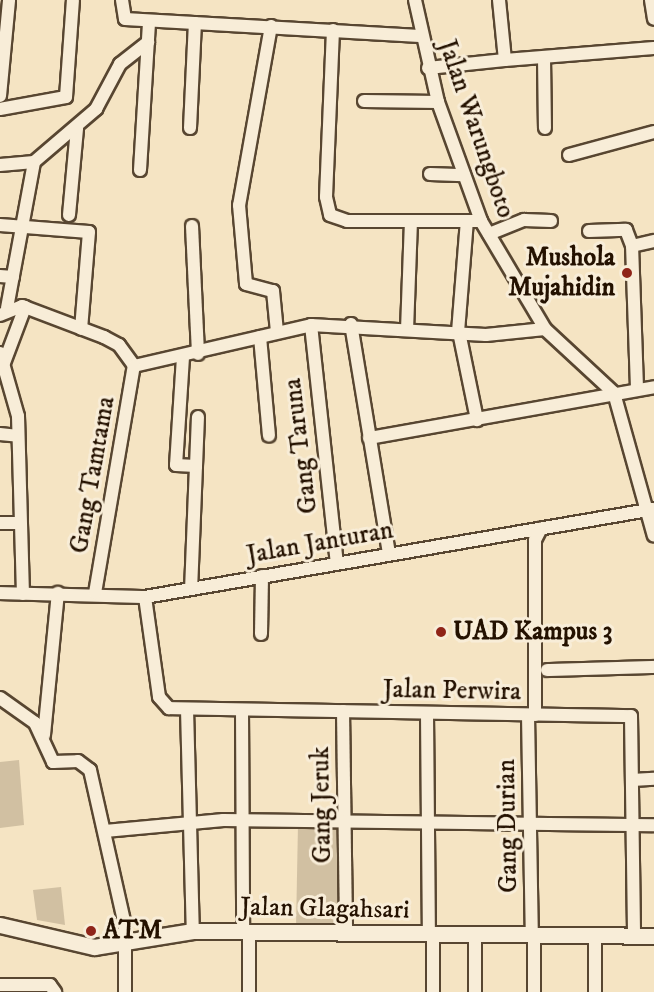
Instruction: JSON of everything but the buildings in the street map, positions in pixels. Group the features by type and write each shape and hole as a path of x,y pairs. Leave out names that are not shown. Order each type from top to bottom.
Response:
{"street":[{"path":"0,96 9,0"},
{"path":"0,109 66,97 73,0"},
{"path":"122,0 124,18 420,36"},
{"name":"Jalan Warungboto","path":"415,0 420,36 438,102 482,221 544,329 614,393"},
{"path":"500,0 506,60"},
{"path":"651,0 654,19"},
{"path":"140,170 149,21"},
{"path":"190,128 195,23"},
{"path":"271,26 239,205 246,284 274,293 277,332"},
{"path":"333,30 329,212 341,220 411,223 482,221"},
{"path":"0,165 34,162 77,128 96,109 120,64 148,42"},
{"path":"428,68 654,48"},
{"path":"544,58 545,128"},
{"path":"364,102 438,102"},
{"path":"69,215 77,128"},
{"path":"569,155 654,132"},
{"path":"34,162 24,227 4,311 25,307 113,341 134,366 198,354 311,325 351,324 407,330 458,332 544,329"},
{"path":"430,174 464,175"},
{"path":"467,221 458,332 477,420"},
{"path":"489,234 520,221 551,221"},
{"path":"407,330 411,223"},
{"path":"0,225 89,232 81,329"},
{"path":"192,226 198,354"},
{"path":"589,231 626,230 632,246 637,388"},
{"path":"632,246 654,241"},
{"path":"0,276 13,277"},
{"path":"23,594 15,397 2,358 25,307"},
{"path":"351,324 389,554"},
{"name":"Gang Taruna","path":"311,325 337,562"},
{"path":"260,337 269,436"},
{"path":"183,357 176,465 196,466"},
{"name":"Gang Tamtama","path":"95,593 134,366"},
{"path":"369,438 477,420 637,388 654,387"},
{"path":"614,393 650,510 654,536"},
{"path":"191,588 198,417"},
{"path":"0,434 18,436"},
{"name":"Jalan Janturan","path":"0,592 95,593 145,597 337,562 650,510"},
{"path":"0,523 19,523"},
{"name":"Gang Durian","path":"534,992 530,823 535,540 542,528"},
{"path":"261,634 262,576"},
{"path":"44,735 58,593"},
{"name":"Jalan Perwira","path":"145,597 159,697 169,708 632,716 631,826 634,936"},
{"path":"548,670 654,667"},
{"path":"0,698 21,708 44,735 53,762 87,765 105,831 127,940 125,992"},
{"path":"187,709 193,931"},
{"path":"242,711 249,992"},
{"name":"Gang Jeruk","path":"343,711 346,934"},
{"path":"427,714 433,992"},
{"path":"632,780 654,779"},
{"path":"105,831 189,823 243,821 430,821 654,825"},
{"name":"Jalan Glagahsari","path":"0,925 94,946 193,931 654,936"},
{"path":"475,935 475,992"},
{"path":"595,992 596,936"},
{"path":"0,985 50,985 55,992"}],"shaded area":[{"path":"19,760 24,825 0,828 0,762"},
{"path":"298,824 341,825 343,923 331,928 296,928"},
{"path":"61,887 65,925 37,920 33,890"}],"place":[{"name":"Mushola Mujahidin","path":"627,273"},
{"name":"UAD Kampus 3","path":"441,632"},
{"name":"ATM","path":"91,931"}]}
